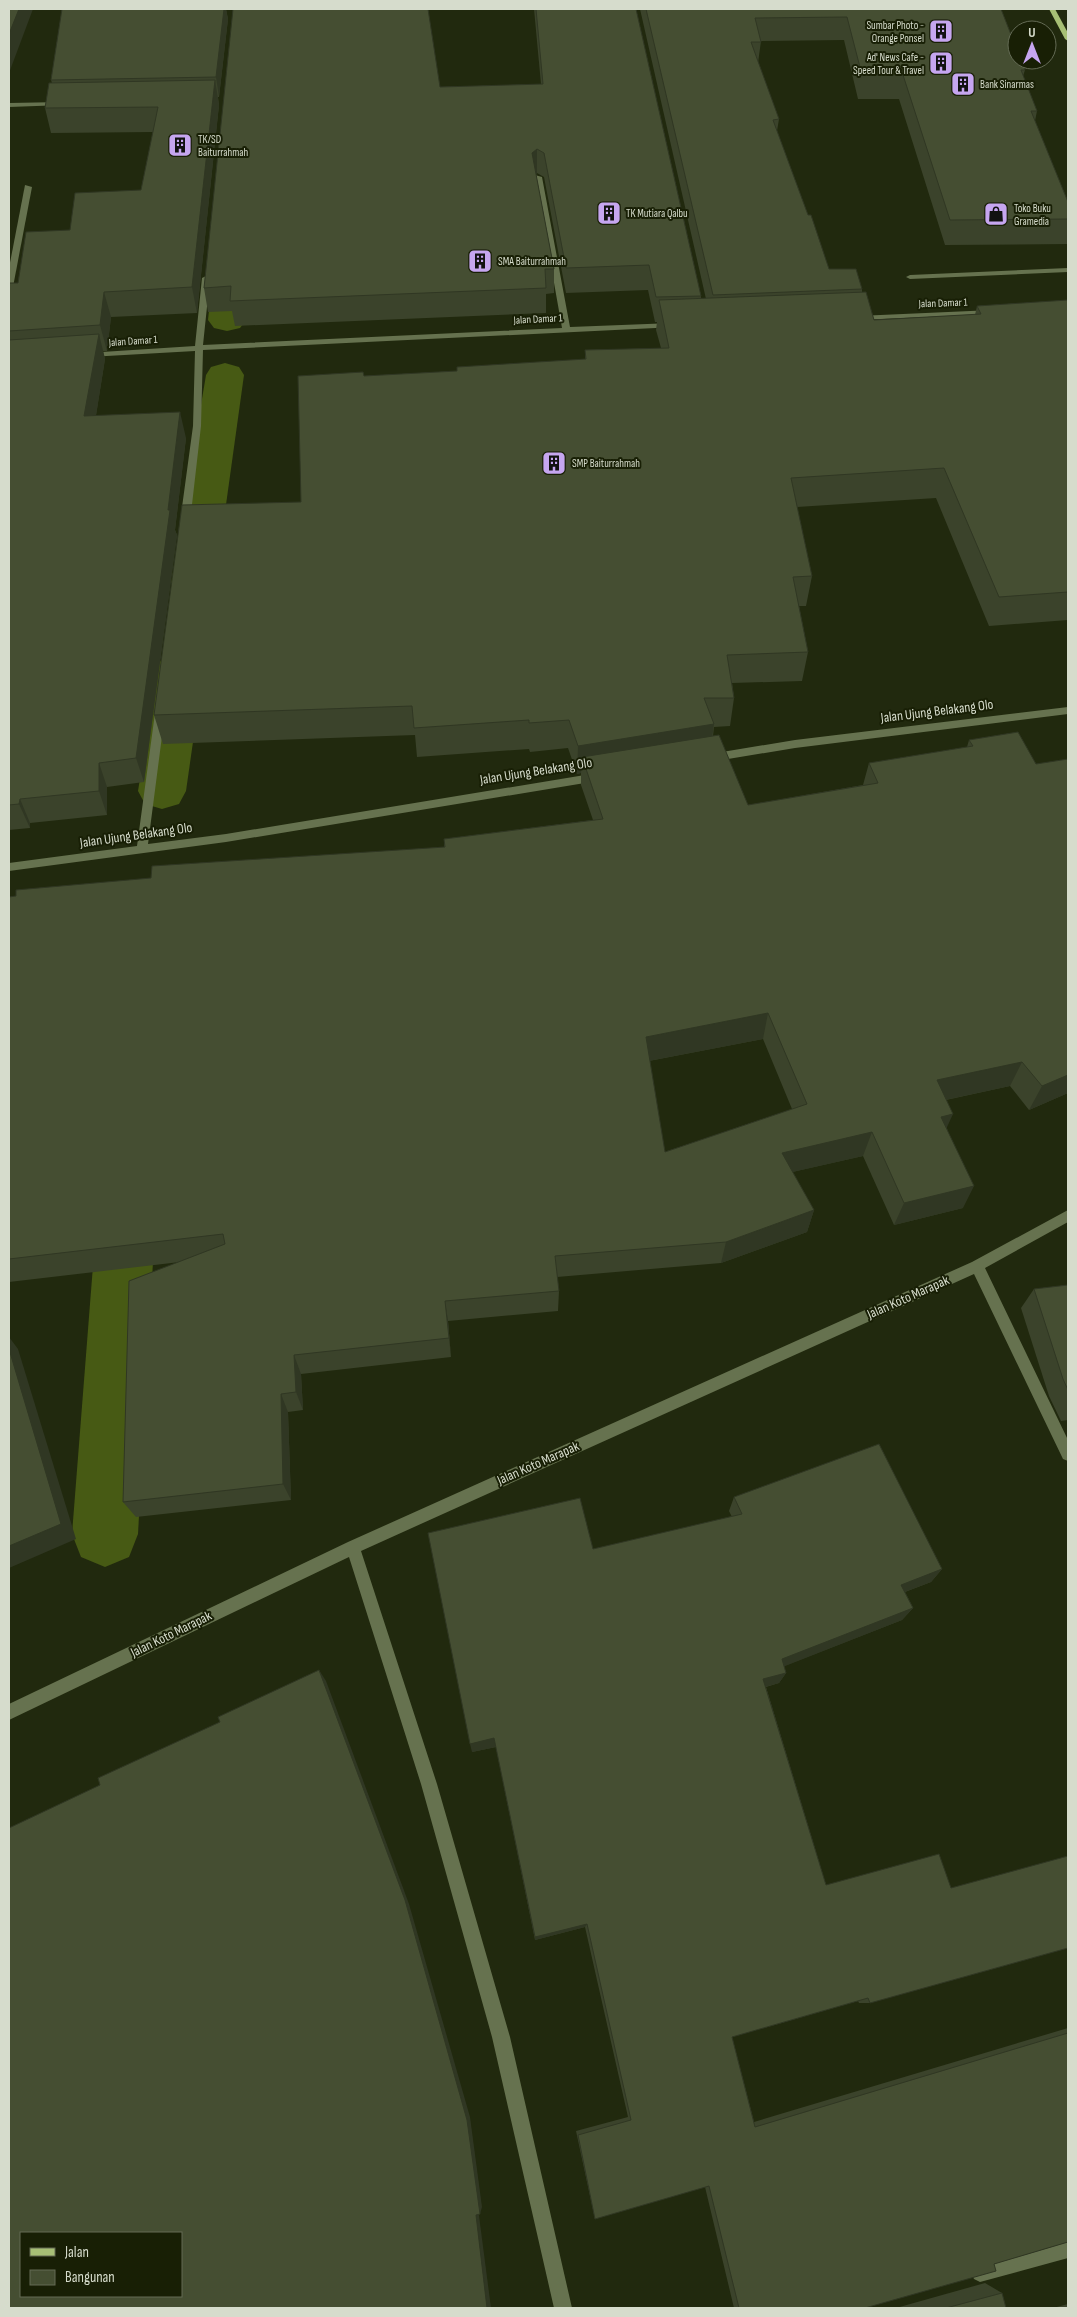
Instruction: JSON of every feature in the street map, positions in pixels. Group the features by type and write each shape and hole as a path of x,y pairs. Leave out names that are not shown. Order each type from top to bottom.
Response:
{"main road":[{"path":"1052,9 1068,38"}],"street":[{"path":"9,105 68,104"},
{"path":"538,177 566,329"},
{"path":"9,287 28,187"},
{"path":"183,534 197,426 207,268"},
{"path":"910,277 1068,270"},
{"name":"Jalan Damar 1","path":"853,318 1000,312"},
{"name":"Jalan Damar 1","path":"76,356 247,344 678,325"},
{"path":"145,849 162,702"},
{"name":"Jalan Ujung Belakang Olo","path":"697,760 795,744 1068,710"},
{"name":"Jalan Ujung Belakang Olo","path":"9,867 226,838 608,775"},
{"name":"Jalan Koto Marapak","path":"9,1712 353,1547 977,1266 1068,1216"},
{"path":"977,1266 1068,1454"},
{"path":"353,1547 429,1784 501,2037 563,2308"},
{"path":"959,2279 1068,2249"}],"building":[{"path":"9,9 19,9 9,34"},
{"path":"62,9 224,9 216,77 51,80"},
{"path":"233,9 428,9 440,87 543,84 536,9 636,9 701,296 656,297 649,265 566,268 544,153 537,149 532,153 554,269 545,269 546,288 230,301 231,286 204,288"},
{"path":"646,9 1001,9 1007,24 1007,70 1021,70 1037,111 1031,111 1068,202 1068,219 950,220 903,75 862,75 847,17 755,18 761,42 751,42 779,119 773,120 808,215 811,215 829,269 856,269 862,289 713,295"},
{"path":"215,80 192,287 104,292 100,325 9,331 9,283 18,283 26,232 70,230 75,193 141,190 158,107 45,108 49,83"},
{"path":"866,292 874,320 981,314 977,306 1068,300 1068,592 999,597 944,468 791,478 812,576 793,577 808,652 727,655 734,698 704,698 714,724 578,746 569,720 529,723 529,720 414,728 412,706 154,715 182,505 301,502 298,376 363,372 364,376 457,371 457,367 586,359 585,350 669,348 659,300"},
{"path":"99,334 84,416 180,412 168,510 170,510 136,758 99,763 99,791 20,799 19,804 9,805 9,340"},
{"path":"1018,732 1036,764 1068,759 1068,1075 1042,1086 1022,1062 937,1080 953,1114 941,1117 974,1186 904,1203 872,1132 782,1153 814,1210 726,1242 555,1256 559,1291 445,1301 449,1338 294,1355 296,1392 281,1394 283,1484 123,1502 129,1281 225,1244 223,1234 9,1259 9,897 16,896 16,890 151,878 152,866 445,847 444,839 603,819 582,757 719,735 748,805 878,783 869,763 973,746 969,740","holes":["768,1013 807,1104 665,1152 646,1037"]},
{"path":"1068,1285 1068,1390 1034,1289"},
{"path":"9,1349 61,1524 9,1546"},
{"path":"879,1444 942,1569 901,1585 913,1608 782,1659 786,1673 763,1679 826,1885 939,1854 951,1888 1068,1856 1068,1948 870,2003 868,1998 732,2037 755,2127 1068,2033 1068,2242 994,2264 996,2271 865,2308 739,2308 709,2186 595,2219 578,2135 631,2120 587,1924 535,1937 494,1738 470,1744 428,1533 580,1498 593,1549 742,1514 734,1497"},
{"path":"319,1670 405,1900 467,2120 480,2214 476,2215 487,2308 9,2308 9,1828 100,1785 98,1778 220,1722 218,1717"},
{"path":"1002,2293 1006,2308 946,2308"}],"waterway":[{"path":"227,320 235,233"},
{"path":"193,584 225,375"},
{"path":"162,791 181,665"},
{"path":"105,1534 128,1189"}],"place":[{"name":"Sumbar Photo - Orange Ponsel","path":"941,31"},
{"name":"Ad' News Cafe - Speed Tour & Travel","path":"941,63"},
{"name":"Bank Sinarmas","path":"963,84"},
{"name":"TK/SD Baiturrahmah","path":"180,145"},
{"name":"TK Mutiara Qalbu","path":"609,213"},
{"name":"Toko Buku Gramedia","path":"996,214"},
{"name":"SMA Baiturrahmah","path":"480,261"},
{"name":"SMP Baiturrahmah","path":"554,463"}]}
